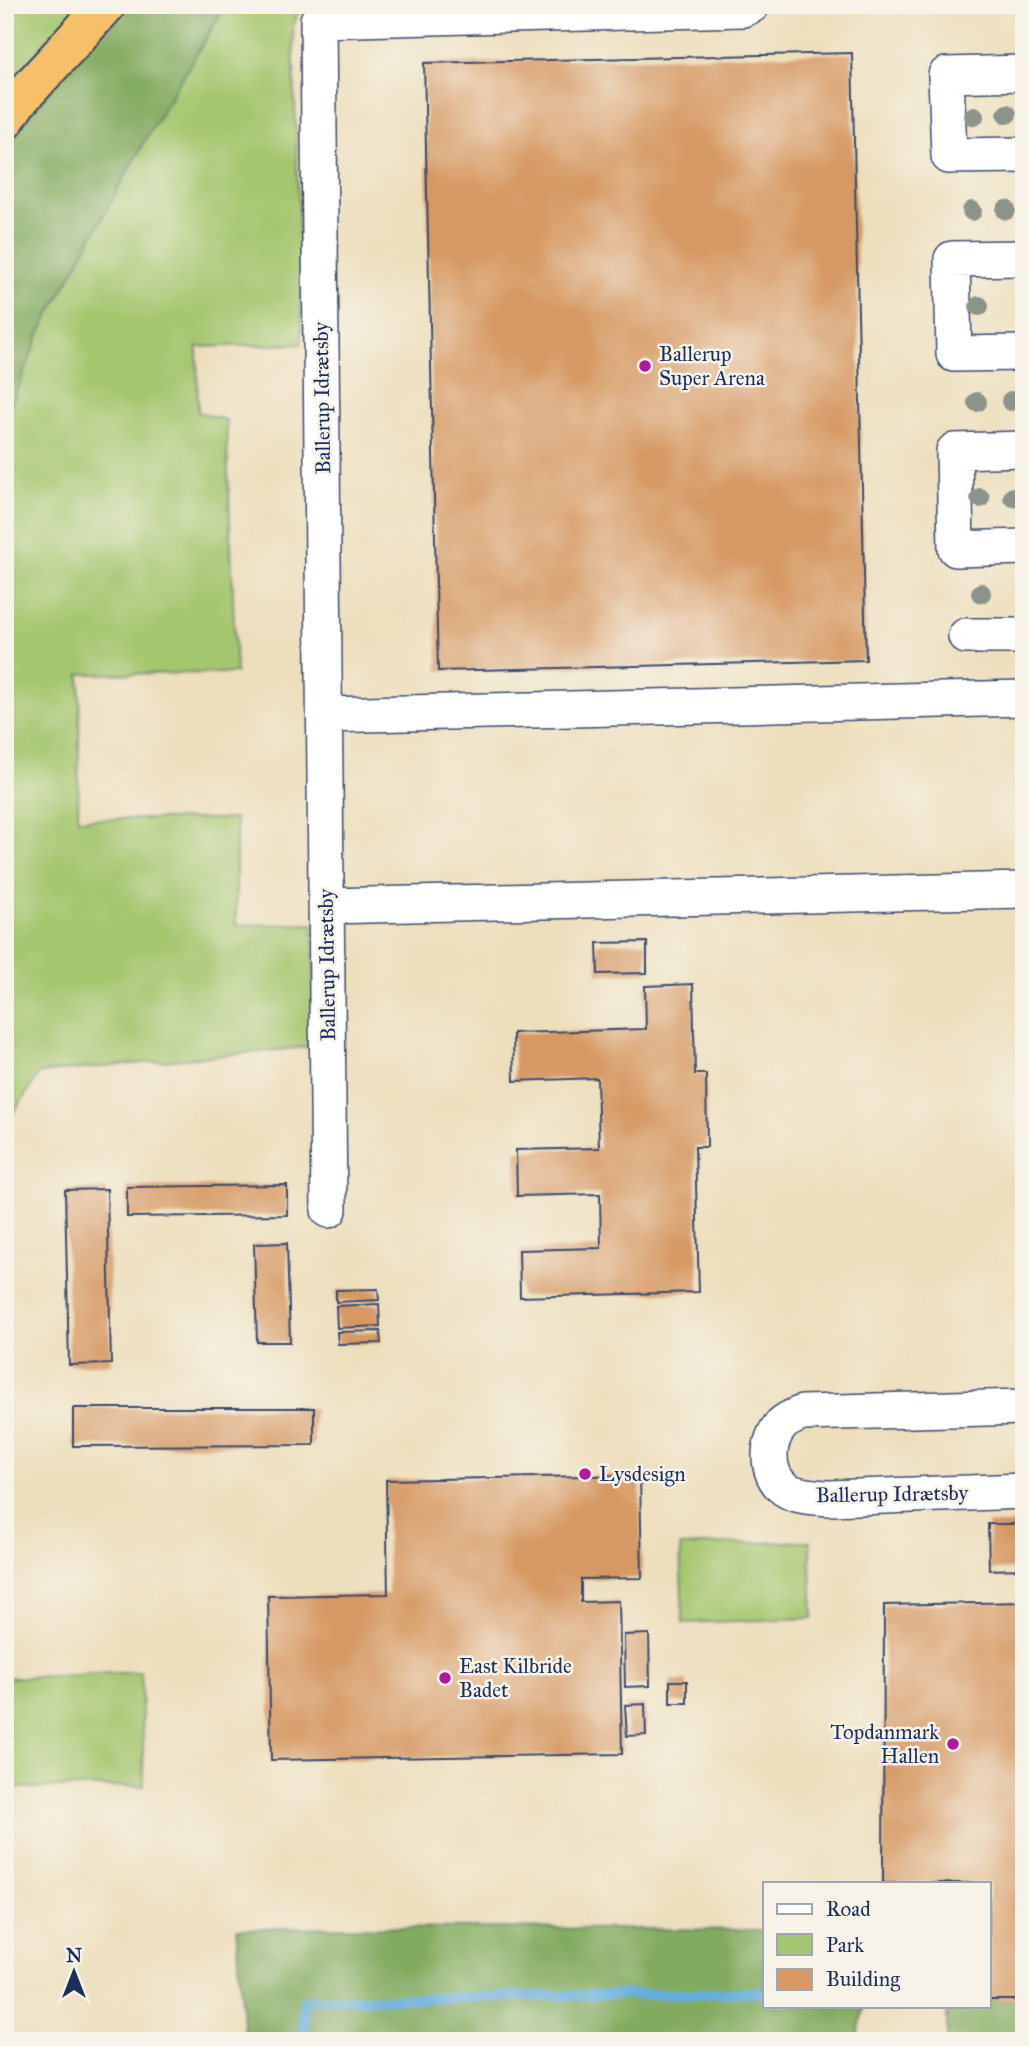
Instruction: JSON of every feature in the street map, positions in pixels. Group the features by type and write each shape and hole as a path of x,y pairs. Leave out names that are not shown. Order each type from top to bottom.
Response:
{"highway":[{"path":"5,120 18,102 106,5"}],"street":[{"name":"Ballerup Idrætsby","path":"330,1210 318,20 743,9 752,5"},
{"path":"1024,73 946,75 949,156 1024,155"},
{"path":"1024,258 952,259 954,354 1024,353"},
{"path":"1024,449 954,451 956,549 1024,547"},
{"path":"966,636 1024,636"},
{"path":"325,715 1024,698"},
{"path":"327,906 1024,890"},
{"name":"Ballerup Idrætsby","path":"1024,1408 802,1413 784,1422 774,1435 769,1455 774,1476 785,1489 805,1496 829,1498 1024,1491"}],"green space":[{"path":"5,5 79,5 5,92"},
{"path":"127,5 226,5 148,134 40,332 5,420 5,152 30,114"},
{"path":"226,5 305,5 298,12 293,27 302,344 197,347 198,412 226,420 236,673 80,674 78,819 236,819 236,925 313,924 316,1046 40,1073 5,1125 5,420 40,332 148,134"},
{"path":"810,1541 813,1618 683,1623 680,1546"},
{"path":"141,1672 144,1786 11,1788 6,1678"},
{"path":"330,1927 763,1930 763,2008 864,2008 857,2041 244,2041 237,1929"},
{"path":"990,2000 1024,2000 1024,2041 947,2041 947,2008 990,2008"}],"building":[{"name":"Ballerup Super Arena","path":"852,53 866,660 438,671 424,63"},
{"path":"647,942 647,973 598,974 597,943"},
{"path":"693,984 695,1074 706,1074 707,1147 695,1147 699,1292 520,1297 519,1250 601,1248 600,1194 517,1196 516,1150 599,1148 597,1078 514,1081 513,1033 646,1029 645,986"},
{"path":"287,1185 287,1215 127,1217 127,1187"},
{"path":"107,1189 111,1364 69,1365 65,1190"},
{"path":"287,1243 290,1342 257,1342 254,1244"},
{"path":"378,1289 379,1300 336,1302 336,1290"},
{"path":"379,1304 380,1326 337,1328 336,1306"},
{"path":"380,1331 381,1343 338,1344 337,1332"},
{"path":"73,1408 314,1408 314,1445 73,1446"},
{"name":"East Kilbride Badet","path":"640,1475 642,1578 581,1579 581,1602 619,1601 622,1754 271,1760 268,1596 388,1594 386,1480"},
{"path":"988,1524 1024,1524 1024,1569 989,1570"},
{"name":"Topdanmark Hallen","path":"1024,1602 1024,2000 990,2000 990,1882 883,1882 884,1605"},
{"path":"649,1634 650,1686 625,1687 624,1635"},
{"path":"670,1681 687,1681 687,1703 670,1703"},
{"path":"645,1704 646,1735 627,1736 625,1705"}],"waterway":[{"path":"304,2041 303,2000 763,1992"}],"place":[{"name":"Ballerup Super Arena","path":"645,366"},
{"name":"Lysdesign","path":"585,1474"},
{"name":"East Kilbride Badet","path":"445,1678"},
{"name":"Topdanmark Hallen","path":"953,1744"}]}
